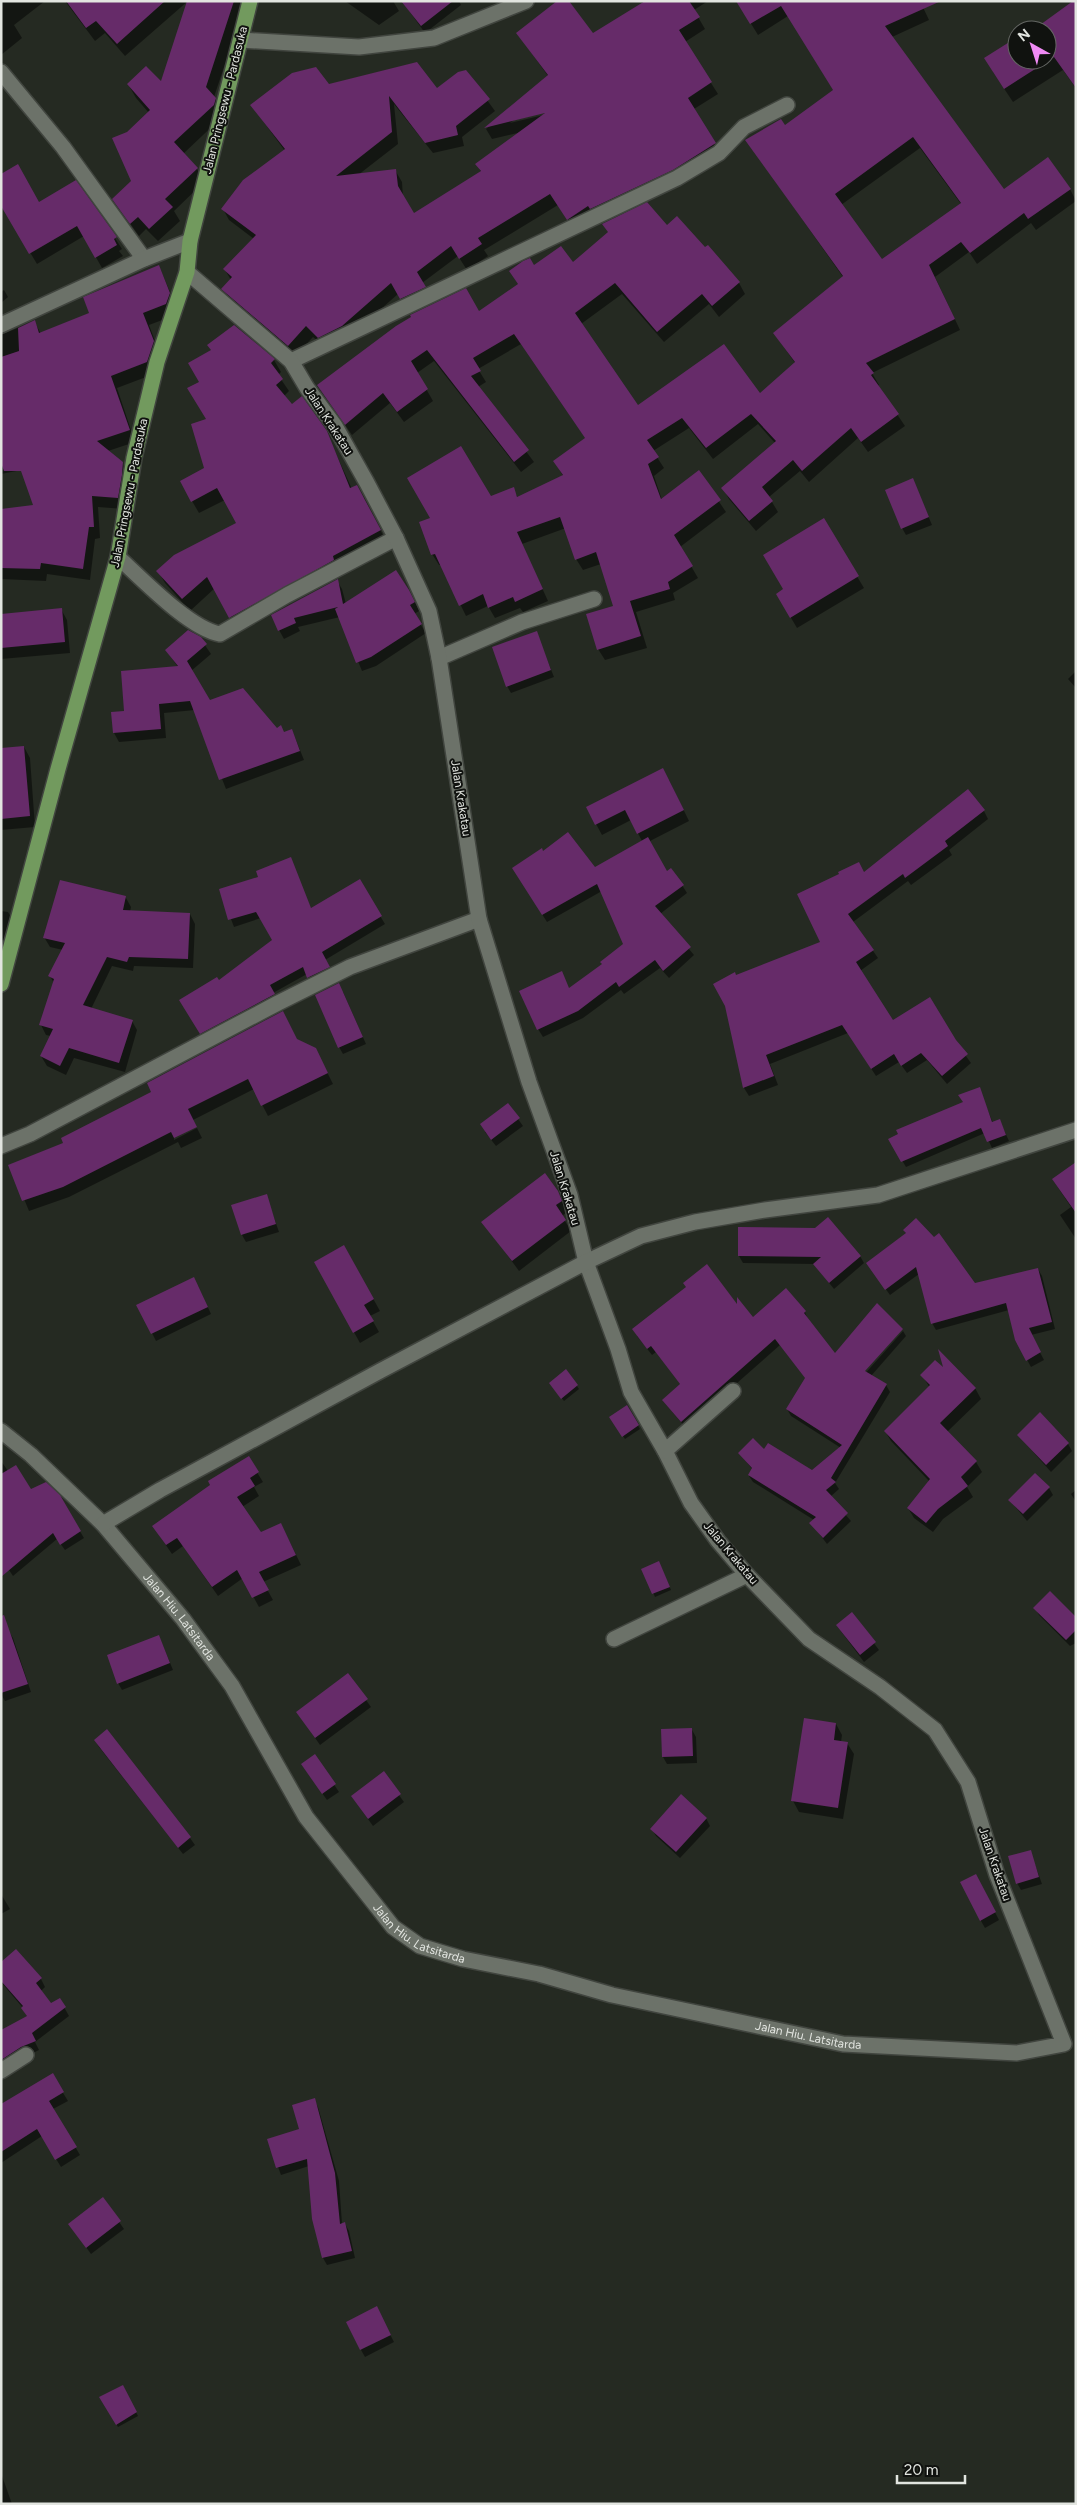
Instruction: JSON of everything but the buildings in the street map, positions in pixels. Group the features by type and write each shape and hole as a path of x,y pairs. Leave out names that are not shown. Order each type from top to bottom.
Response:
{"main road":[{"name":"Jalan Pringsewu - Pardasuka","path":"1,984 58,769 118,557 134,458 157,362 187,272 190,241 250,1"}],"street":[{"path":"241,40 360,47 434,38 526,1"},
{"path":"1,72 63,147 144,259"},
{"path":"291,361 677,178 720,153 744,127 787,105"},
{"path":"1,325 144,259 190,241"},
{"name":"Jalan Krakatau","path":"187,272 291,361 307,388 335,426 396,538 429,611 439,658 479,919 529,1082 570,1195 586,1262 618,1349 631,1392 665,1451 691,1503 718,1541 747,1575 809,1639 880,1687 935,1730 968,1782 997,1875 1064,2044"},
{"path":"118,557 149,586 196,624 208,632 220,634 287,595 396,538"},
{"path":"439,658 522,622 594,599"},
{"path":"1,1146 30,1134 350,967 479,919"},
{"path":"103,1524 160,1490 586,1262 641,1236 694,1222 765,1210 878,1195 1076,1130"},
{"path":"665,1451 732,1392"},
{"name":"Jalan Hiu. Latsitarda","path":"1,1431 32,1455 103,1524 183,1619 232,1686 306,1817 393,1928 420,1946 463,1959 539,1974 612,1995 843,2044 1017,2053 1064,2044"},
{"path":"614,1639 747,1575"},
{"path":"1,2071 26,2056"}]}
